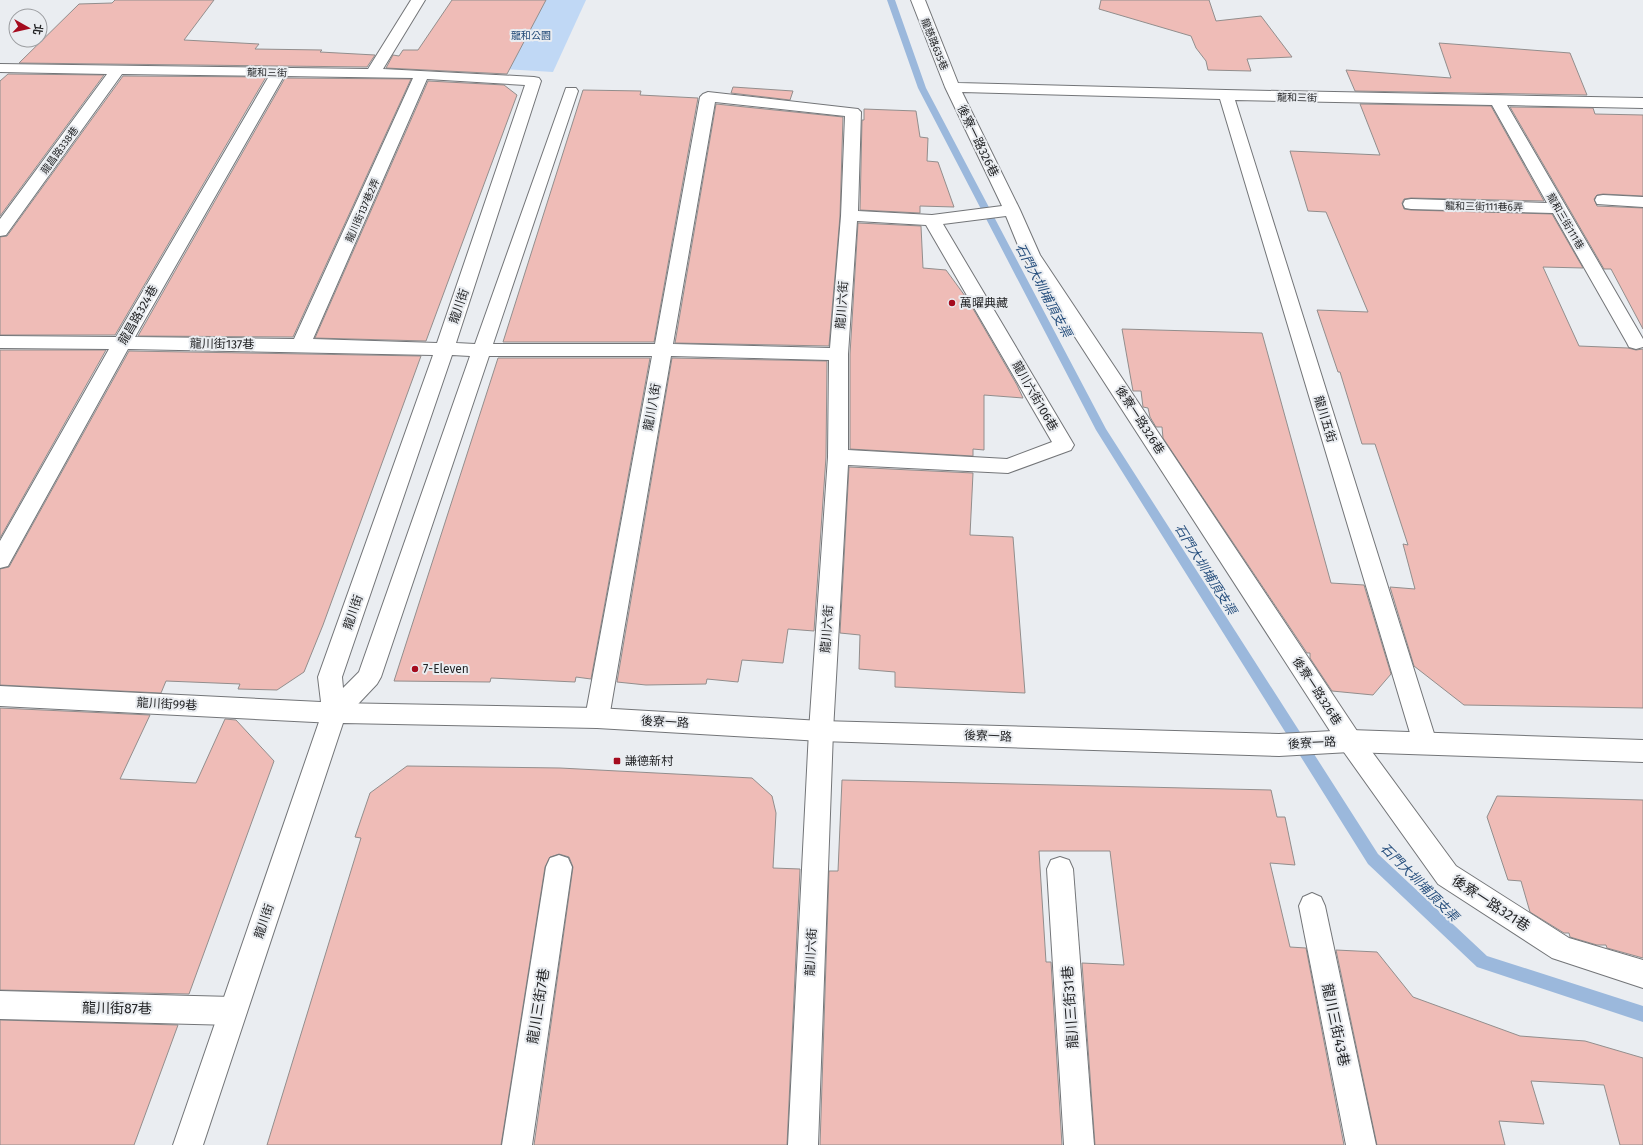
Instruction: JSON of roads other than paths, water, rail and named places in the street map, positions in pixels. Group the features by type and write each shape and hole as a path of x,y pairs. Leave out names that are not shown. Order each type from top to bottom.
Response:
{"street":[{"path":"373,73 418,0"},
{"name":"龍慈路635巷","path":"918,0 952,87"},
{"name":"龍和三街","path":"0,68 422,74 534,81"},
{"name":"龍昌路338巷","path":"0,231 118,69"},
{"name":"龍昌路324巷","path":"0,560 122,343 279,72"},
{"name":"龍川街137巷2弄","path":"301,345 422,74"},
{"name":"龍川街","path":"188,1145 334,713 330,677 445,348 534,81"},
{"name":"龍和三街","path":"952,87 1226,95 1643,103"},
{"name":"後寮一路326巷","path":"952,87 1007,211 1031,255 1350,741"},
{"path":"334,713 369,677 483,350 571,91"},
{"name":"龍川五街","path":"1226,95 1425,743"},
{"name":"龍川八街","path":"597,718 708,97 852,112"},
{"name":"龍和三街111巷","path":"1497,100 1636,343"},
{"name":"龍川六街","path":"803,1145 821,731 838,457 839,354 849,216 852,112"},
{"path":"1603,200 1643,202"},
{"name":"龍和三街111巷6弄","path":"1411,204 1558,208"},
{"path":"849,216 932,220 1007,211"},
{"name":"龍川六街106巷","path":"838,457 1008,466 1064,445 932,220"},
{"name":"龍川街137巷","path":"0,342 301,345 483,350 662,350 839,354"},
{"name":"龍川街99巷","path":"0,696 334,713"},
{"name":"後寮一路","path":"334,713 597,718 821,731 1279,744 1350,741 1643,751"},
{"name":"後寮一路321巷","path":"1350,741 1447,875 1562,949 1643,974"},
{"name":"龍川三街7巷","path":"517,1145 560,867"},
{"name":"龍川三街31巷","path":"1060,869 1079,1145"},
{"name":"龍川三街43巷","path":"1312,906 1361,1145"},
{"name":"龍川街87巷","path":"0,1005 234,1011"}],"waterway":[{"name":"石門大圳埔頂支渠","path":"891,0 922,88 1101,430 1373,859 1482,962 1643,1014"}],"place":[{"name":"萬曜典藏","path":"952,303"},
{"name":"7-Eleven","path":"415,669"},
{"name":"謙德新村","path":"617,761"}],"park label":[{"name":"龍和公園","path":"531,35"}]}
